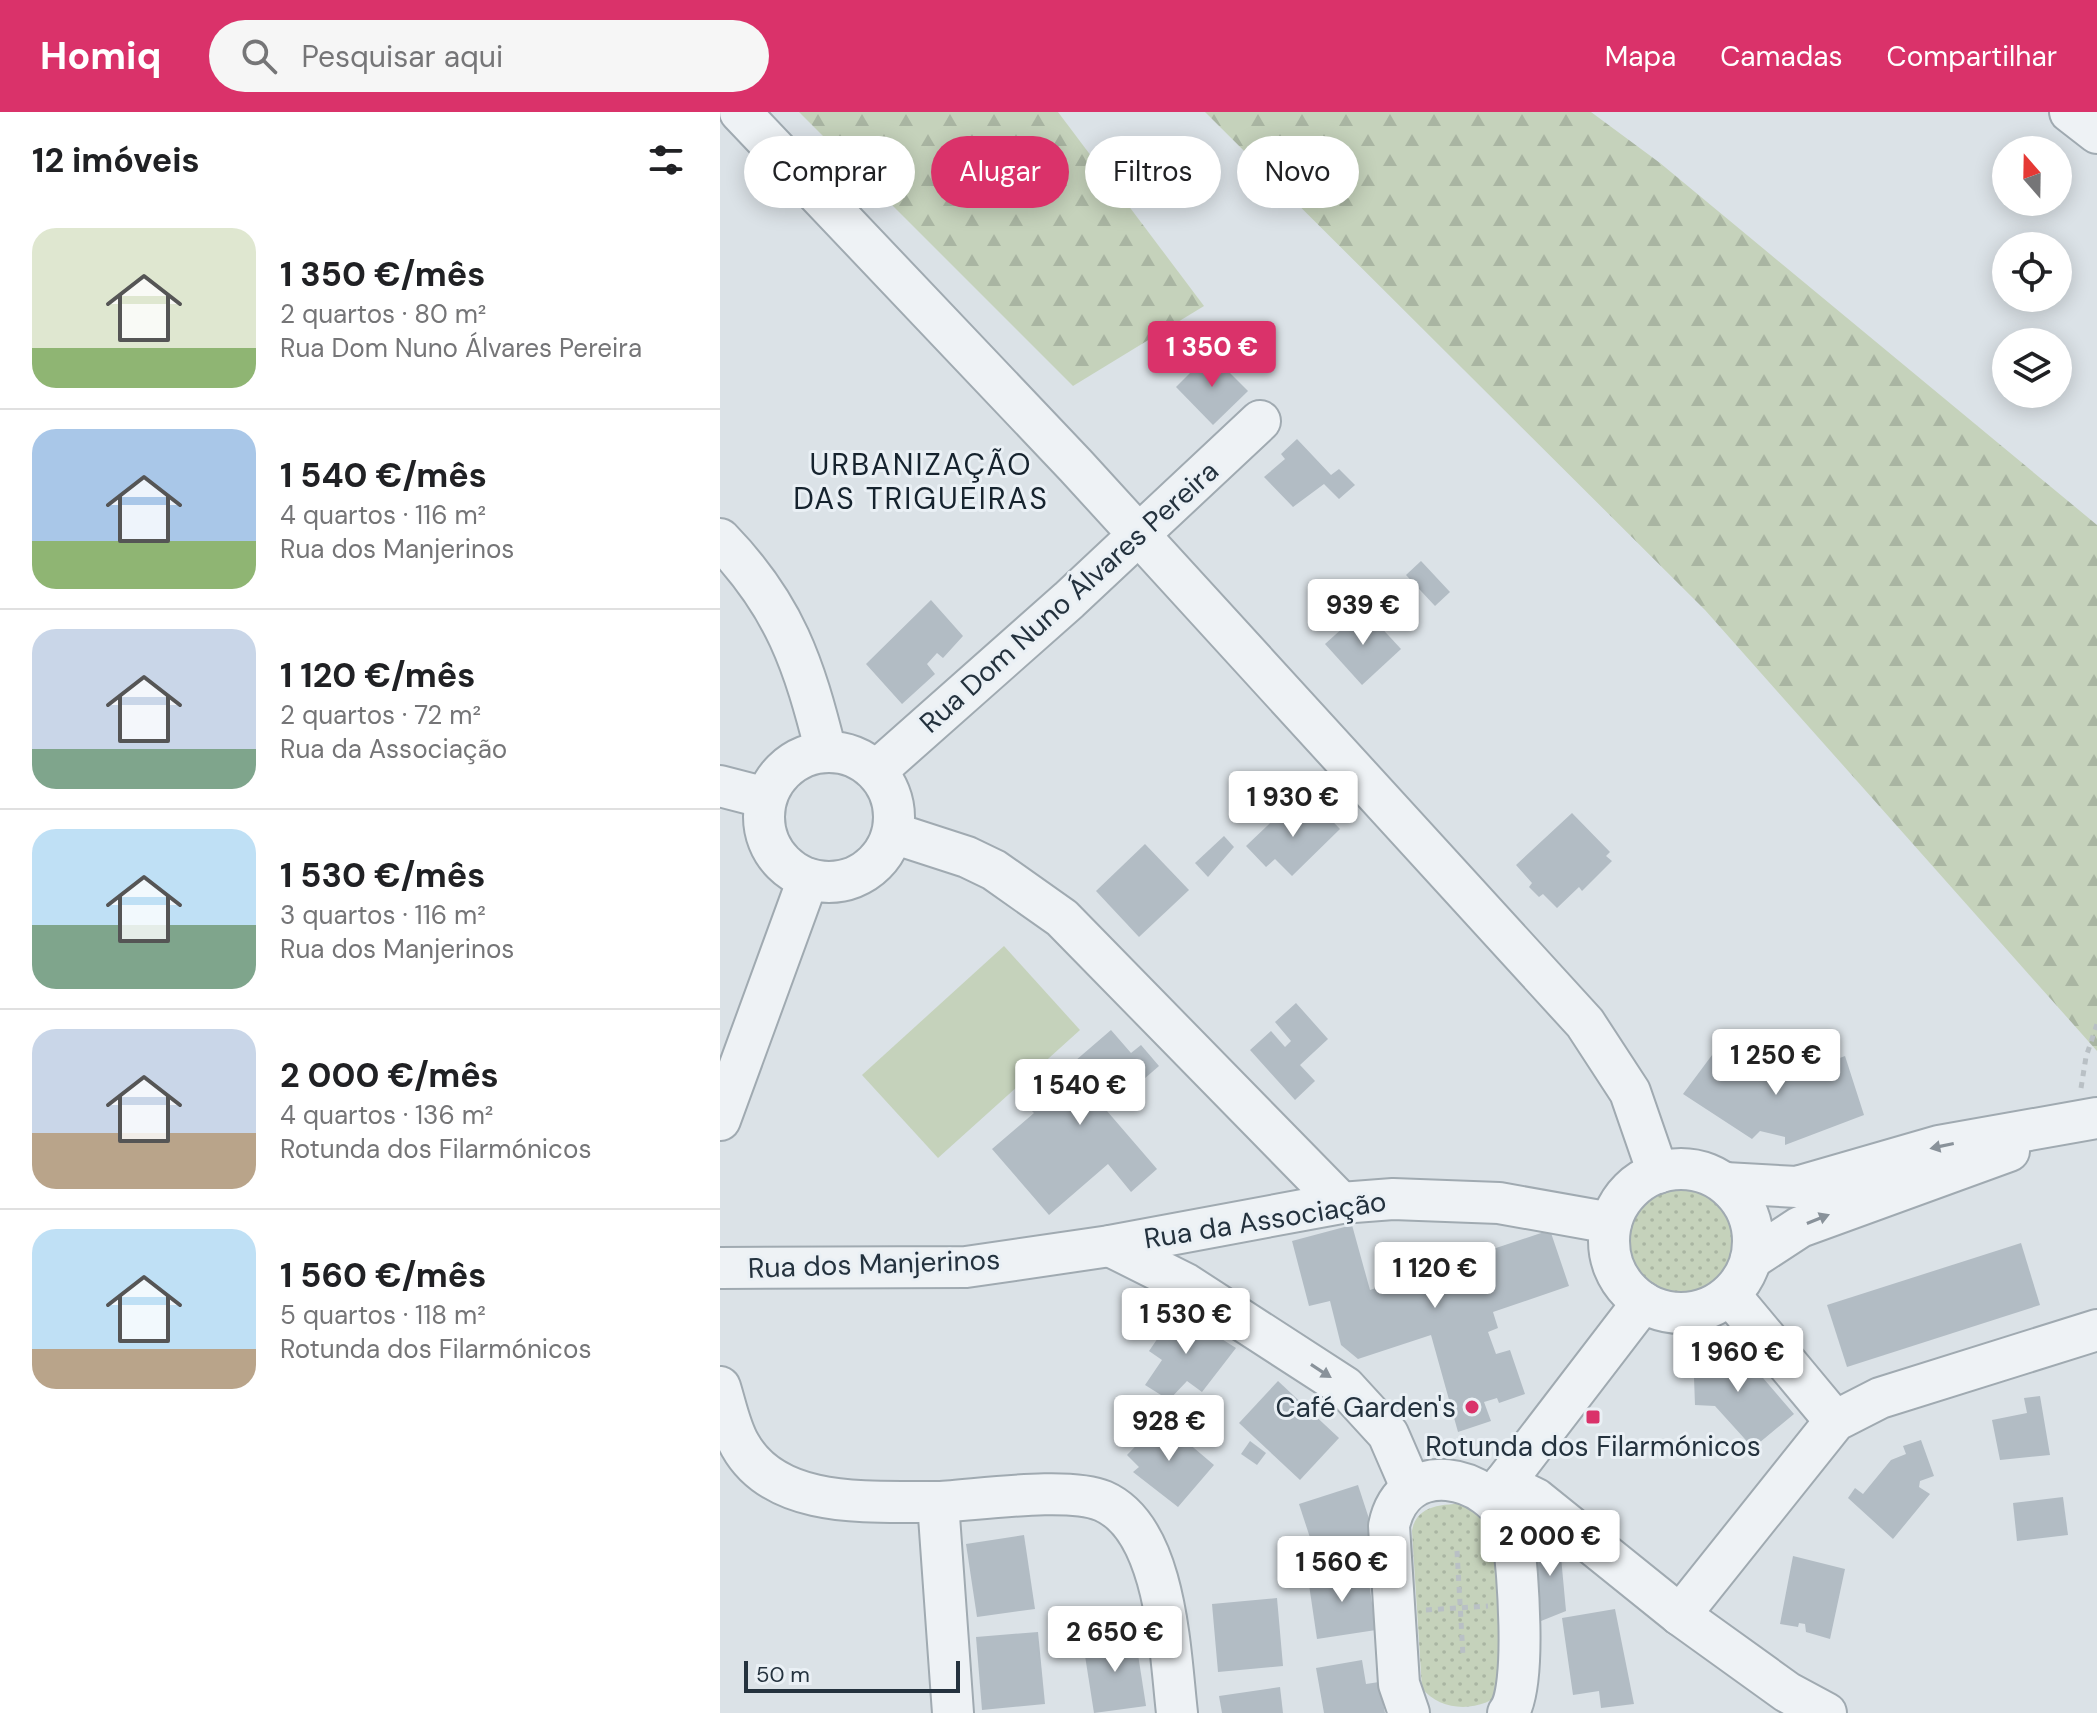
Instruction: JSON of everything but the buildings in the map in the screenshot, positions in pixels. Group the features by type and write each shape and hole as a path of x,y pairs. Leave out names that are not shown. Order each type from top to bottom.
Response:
{"street":[{"path":"740,112 1139,535 1585,1023 1630,1092 1658,1173"},
{"path":"2070,112 2097,133"},
{"name":"Rua Dom Nuno Álvares Pereira","path":"876,771 1139,535 1260,421"},
{"path":"720,539 754,576 776,607 806,678 826,752"},
{"path":"826,752 861,760 876,771 891,800 893,833 884,853 869,869 850,879 829,883 808,879 790,870 776,856 766,838 763,818 766,798 775,780 789,766 806,756 826,752"},
{"path":"720,786 766,798"},
{"path":"893,833 967,857 994,870 1062,918 1341,1203"},
{"path":"720,1120 808,879"},
{"path":"1725,1183 1740,1198 1750,1217 1754,1237 1751,1259 1743,1278 1730,1295 1709,1308 1685,1314 1660,1310 1643,1302 1623,1284 1613,1265 1609,1244 1611,1223 1629,1193 1658,1173 1692,1170 1725,1183 1797,1187 1939,1146 2087,1121"},
{"path":"1751,1259 1800,1227 2087,1121"},
{"name":"Rua da Associação","path":"1110,1246 1341,1203 1437,1198 1499,1203 1611,1223"},
{"path":"1110,1246 1186,1284 1345,1387 1388,1434 1411,1487"},
{"name":"Rua dos Manjerinos","path":"720,1268 966,1267 1110,1246"},
{"path":"1730,1295 1835,1421"},
{"path":"1498,1491 1643,1302"},
{"path":"1680,1615 1835,1421 1880,1398 2097,1330"},
{"path":"720,1387 741,1447 766,1472 792,1489 829,1500 938,1502 1069,1495 1101,1500 1116,1509 1149,1553 1156,1576 1177,1713"},
{"path":"1409,1713 1399,1684 1389,1526 1393,1508 1411,1487 1437,1479 1536,1499 1680,1615 1787,1692 1826,1713"},
{"path":"1498,1491 1514,1539 1520,1676 1516,1704 1508,1713"},
{"path":"938,1502 953,1713"}],"path":[{"path":"2087,1121 2080,1085 2097,1024"},
{"path":"1457,1551 1463,1656"},
{"path":"1417,1611 1501,1606"}],"green space":[{"path":"799,112 1058,112 1085,148 1085,208 1130,208 1204,306 1073,386 895,208 915,208 915,136 823,136"},
{"path":"1205,112 1591,112 1660,163 2097,525 2097,1051 1705,610 1301,208 1359,208 1359,136 1237,136 1237,144"},
{"path":"1004,946 1080,1030 938,1158 862,1075"},
{"path":"1684,1187 1705,1192 1723,1203 1734,1221 1739,1242 1734,1263 1723,1281 1705,1292 1684,1297 1663,1292 1645,1281 1634,1263 1629,1242 1634,1221 1645,1203 1663,1192"},
{"path":"1471,1503 1496,1526 1506,1689 1486,1702 1462,1707 1440,1702 1422,1688 1412,1531 1420,1515 1427,1510 1443,1505"}],"place":[{"name":"Café Garden's","path":"1472,1407"},
{"name":"Rotunda dos Filarmónicos","path":"1593,1417"}],"district":[{"name":"URBANIZAÇÃO DAS TRIGUEIRAS","path":"921,481"}]}
